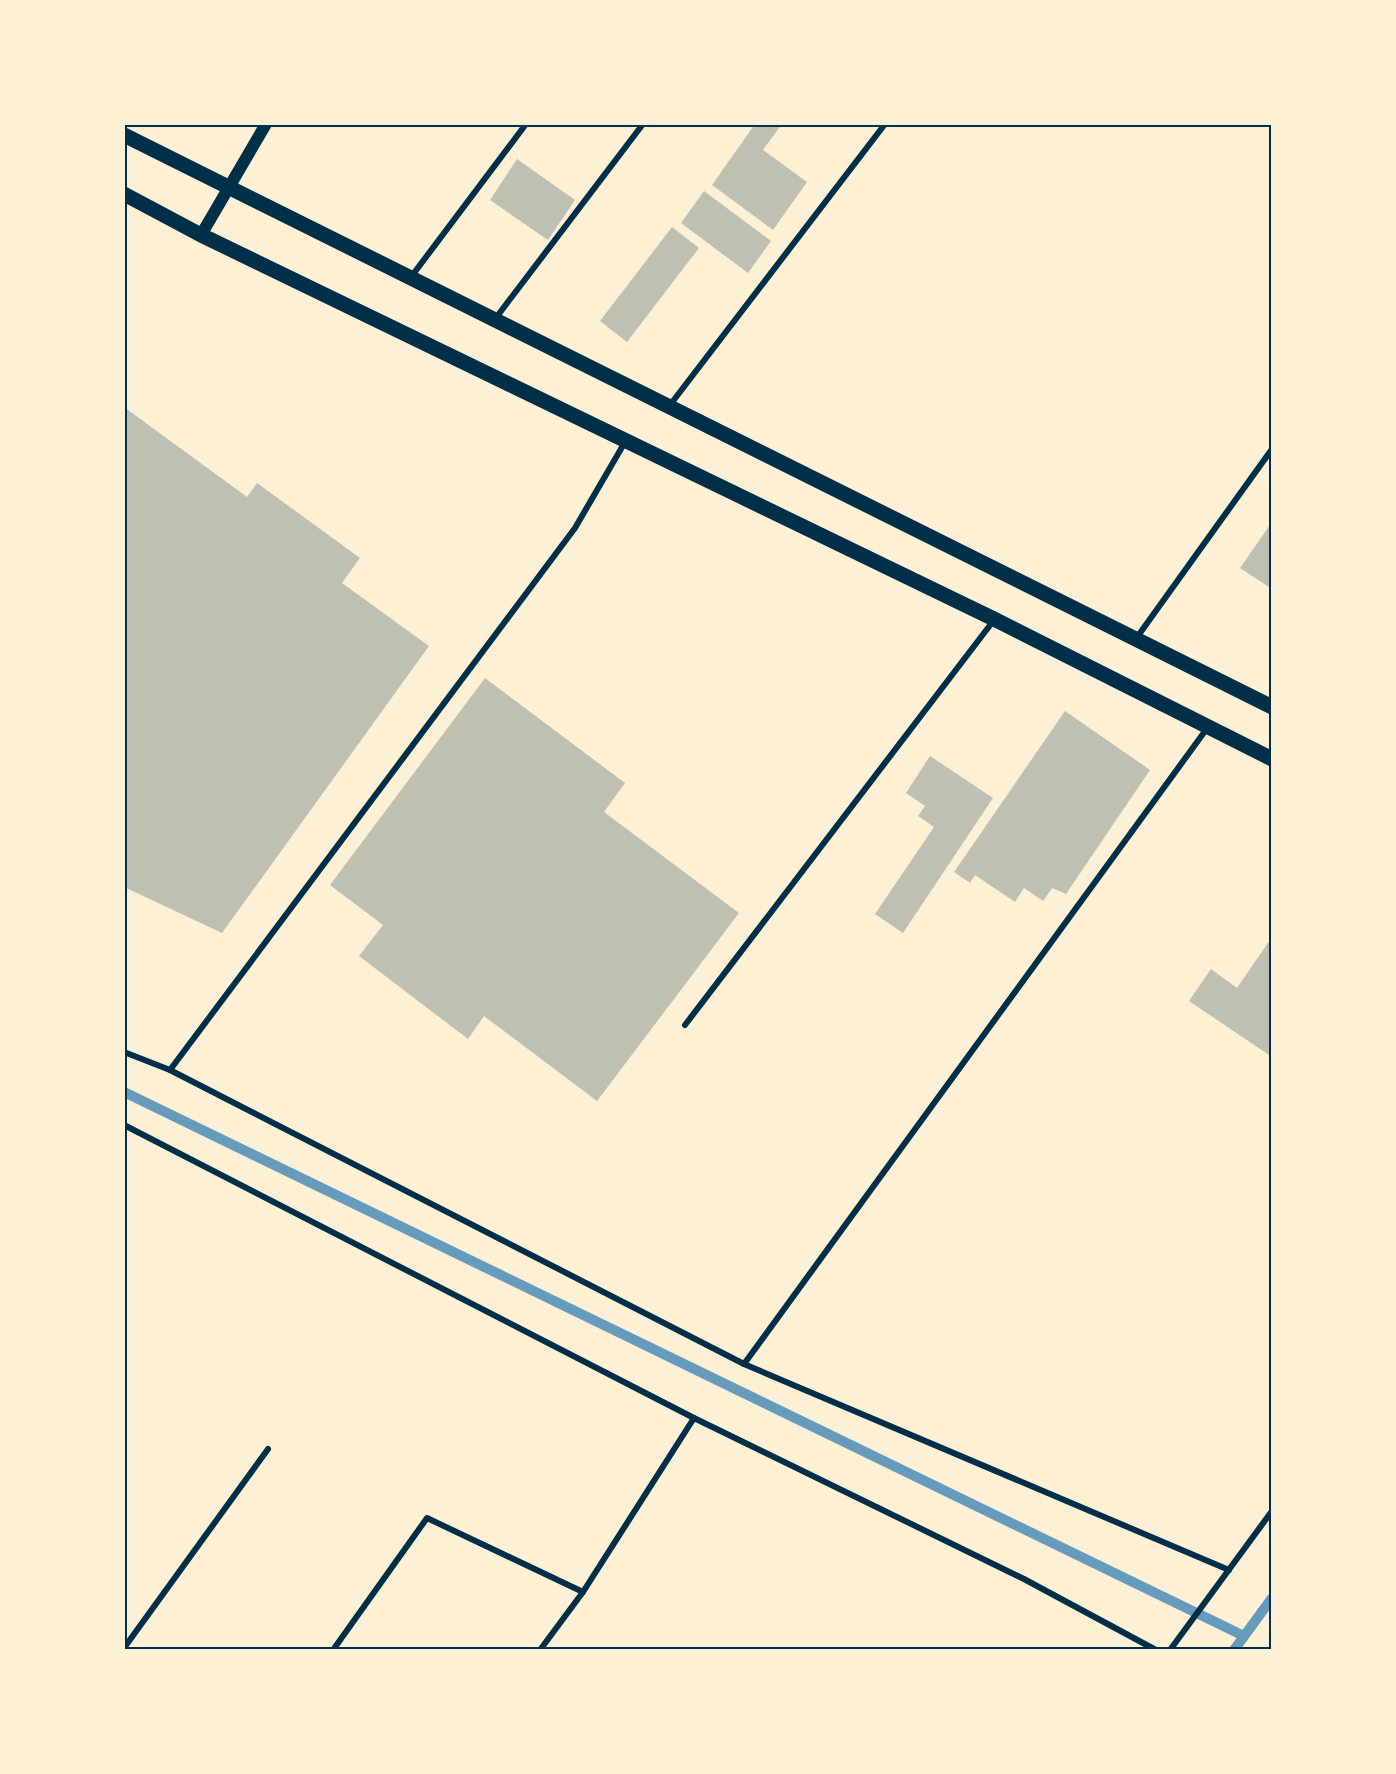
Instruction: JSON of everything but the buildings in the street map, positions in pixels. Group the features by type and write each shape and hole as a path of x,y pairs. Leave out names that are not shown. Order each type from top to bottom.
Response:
{"main road":[{"path":"201,235 231,188 266,124"},
{"path":"124,135 1272,708"},
{"path":"124,194 201,235 994,619 1272,759"}],"street":[{"path":"411,277 526,124"},
{"path":"495,320 643,124"},
{"path":"669,408 885,124"},
{"path":"170,1070 575,528 626,441"},
{"path":"1135,640 1272,449"},
{"path":"685,1025 994,619"},
{"path":"744,1364 1208,727"},
{"path":"124,1052 170,1070 744,1364 1229,1570"},
{"path":"124,1125 694,1419 1024,1579 1156,1650"},
{"path":"540,1650 583,1592 694,1419"},
{"path":"124,1648 268,1449"},
{"path":"1170,1650 1272,1511"},
{"path":"333,1650 427,1518 583,1592"}],"waterway":[{"path":"124,1092 1244,1636"},
{"path":"1234,1650 1272,1598"}]}
